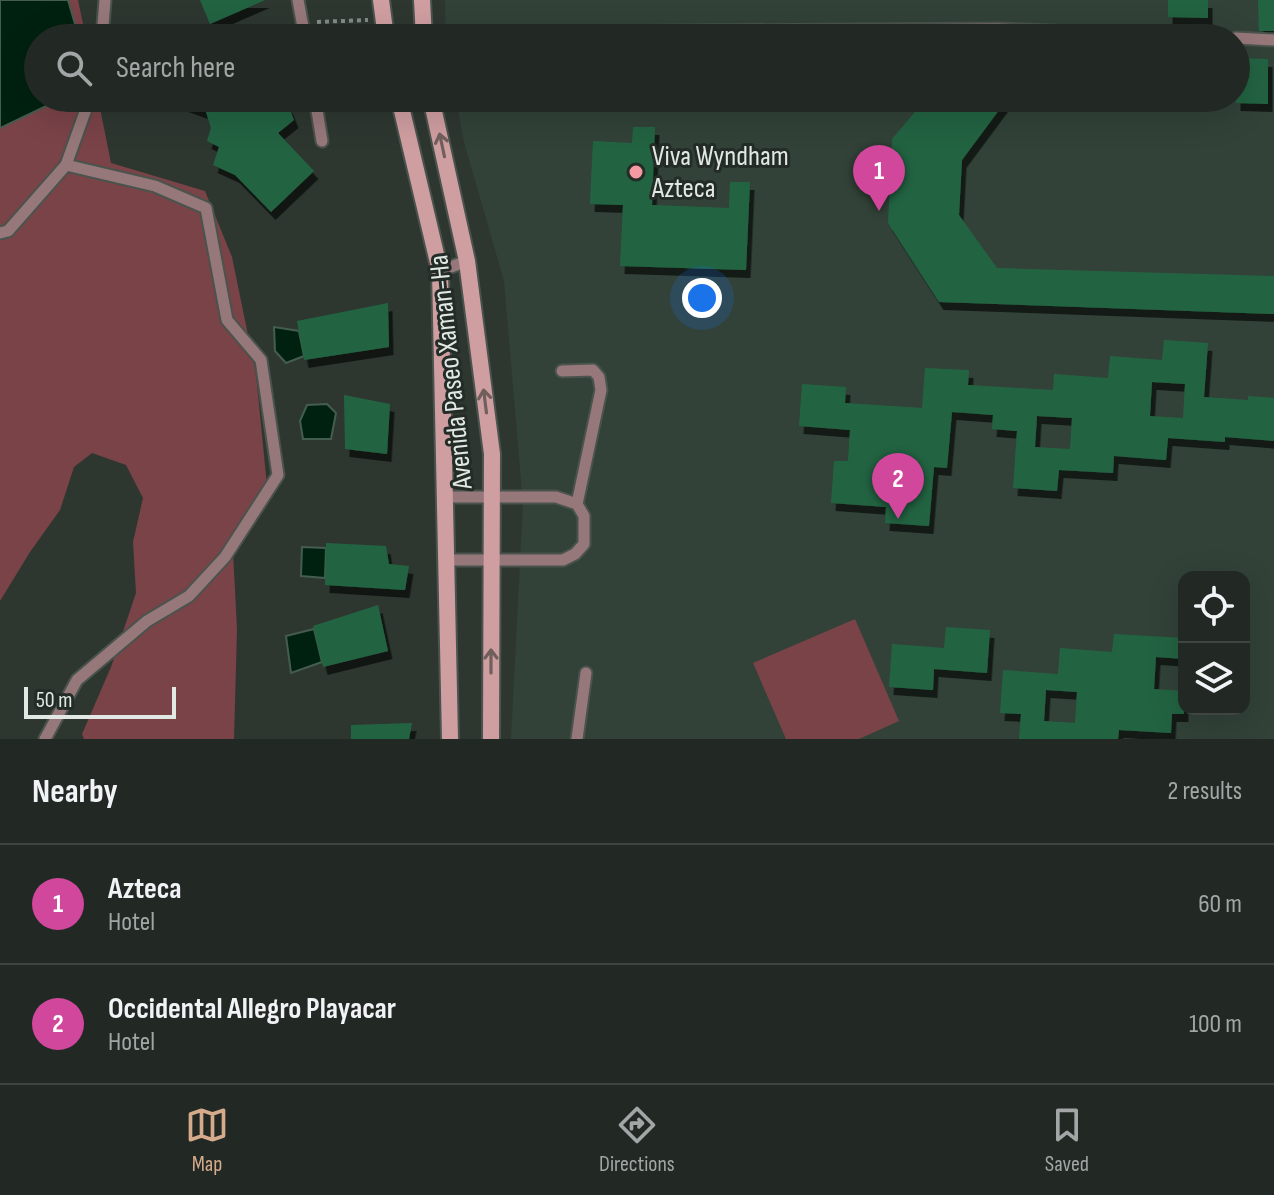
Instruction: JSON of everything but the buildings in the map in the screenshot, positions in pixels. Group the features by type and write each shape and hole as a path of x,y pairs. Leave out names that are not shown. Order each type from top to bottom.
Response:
{"main road":[{"path":"381,0 385,24"},
{"path":"422,0 423,24"},
{"name":"Avenida Paseo Xaman-Ha","path":"402,112 440,271 450,739"},
{"name":"Avenida Paseo Xaman-Ha","path":"434,112 467,261 492,454 491,739"}],"lane":[{"path":"103,24 105,0"},
{"path":"298,0 302,23"},
{"path":"1250,39 1274,40"},
{"path":"0,233 8,231 66,165 85,112"},
{"path":"317,112 322,141"},
{"path":"45,739 77,680 147,621 189,596 225,557 278,475 261,360 227,320 206,208 155,186 66,165"},
{"path":"440,271 467,261"},
{"path":"562,371 593,370 599,377 601,390 577,504"},
{"path":"444,497 556,497 577,504 584,516 584,544 575,554 563,560 445,560"},
{"path":"577,739 586,673"}],"path":[{"path":"302,23 384,19"}],"shaded area":[{"path":"0,0 78,0 83,24 24,24 24,112 101,112 111,163 205,191 232,257 256,374 267,486 233,552 237,629 234,739 84,739 82,734 111,667 136,593 133,542 143,498 126,465 92,453 74,467 60,510 0,601"},
{"path":"0,0 68,0 75,24 24,24 24,112 34,112 0,128"},
{"path":"445,0 1274,0 1274,739 511,739 523,504 504,281 464,142 459,112 1250,112 1250,24 446,24"},
{"path":"274,327 299,331 304,356 286,363 275,351"},
{"path":"327,404 336,413 331,439 303,439 300,421 307,405"},
{"path":"302,547 326,548 325,578 301,576"},
{"path":"855,619 899,721 859,739 786,739 753,663"},
{"path":"314,629 322,662 291,673 286,636"}],"place":[{"name":"Viva Wyndham Azteca","path":"636,172"},
{"name":"Azteca","path":"879,211"},
{"name":"Occidental Allegro Playacar","path":"898,519"}]}
